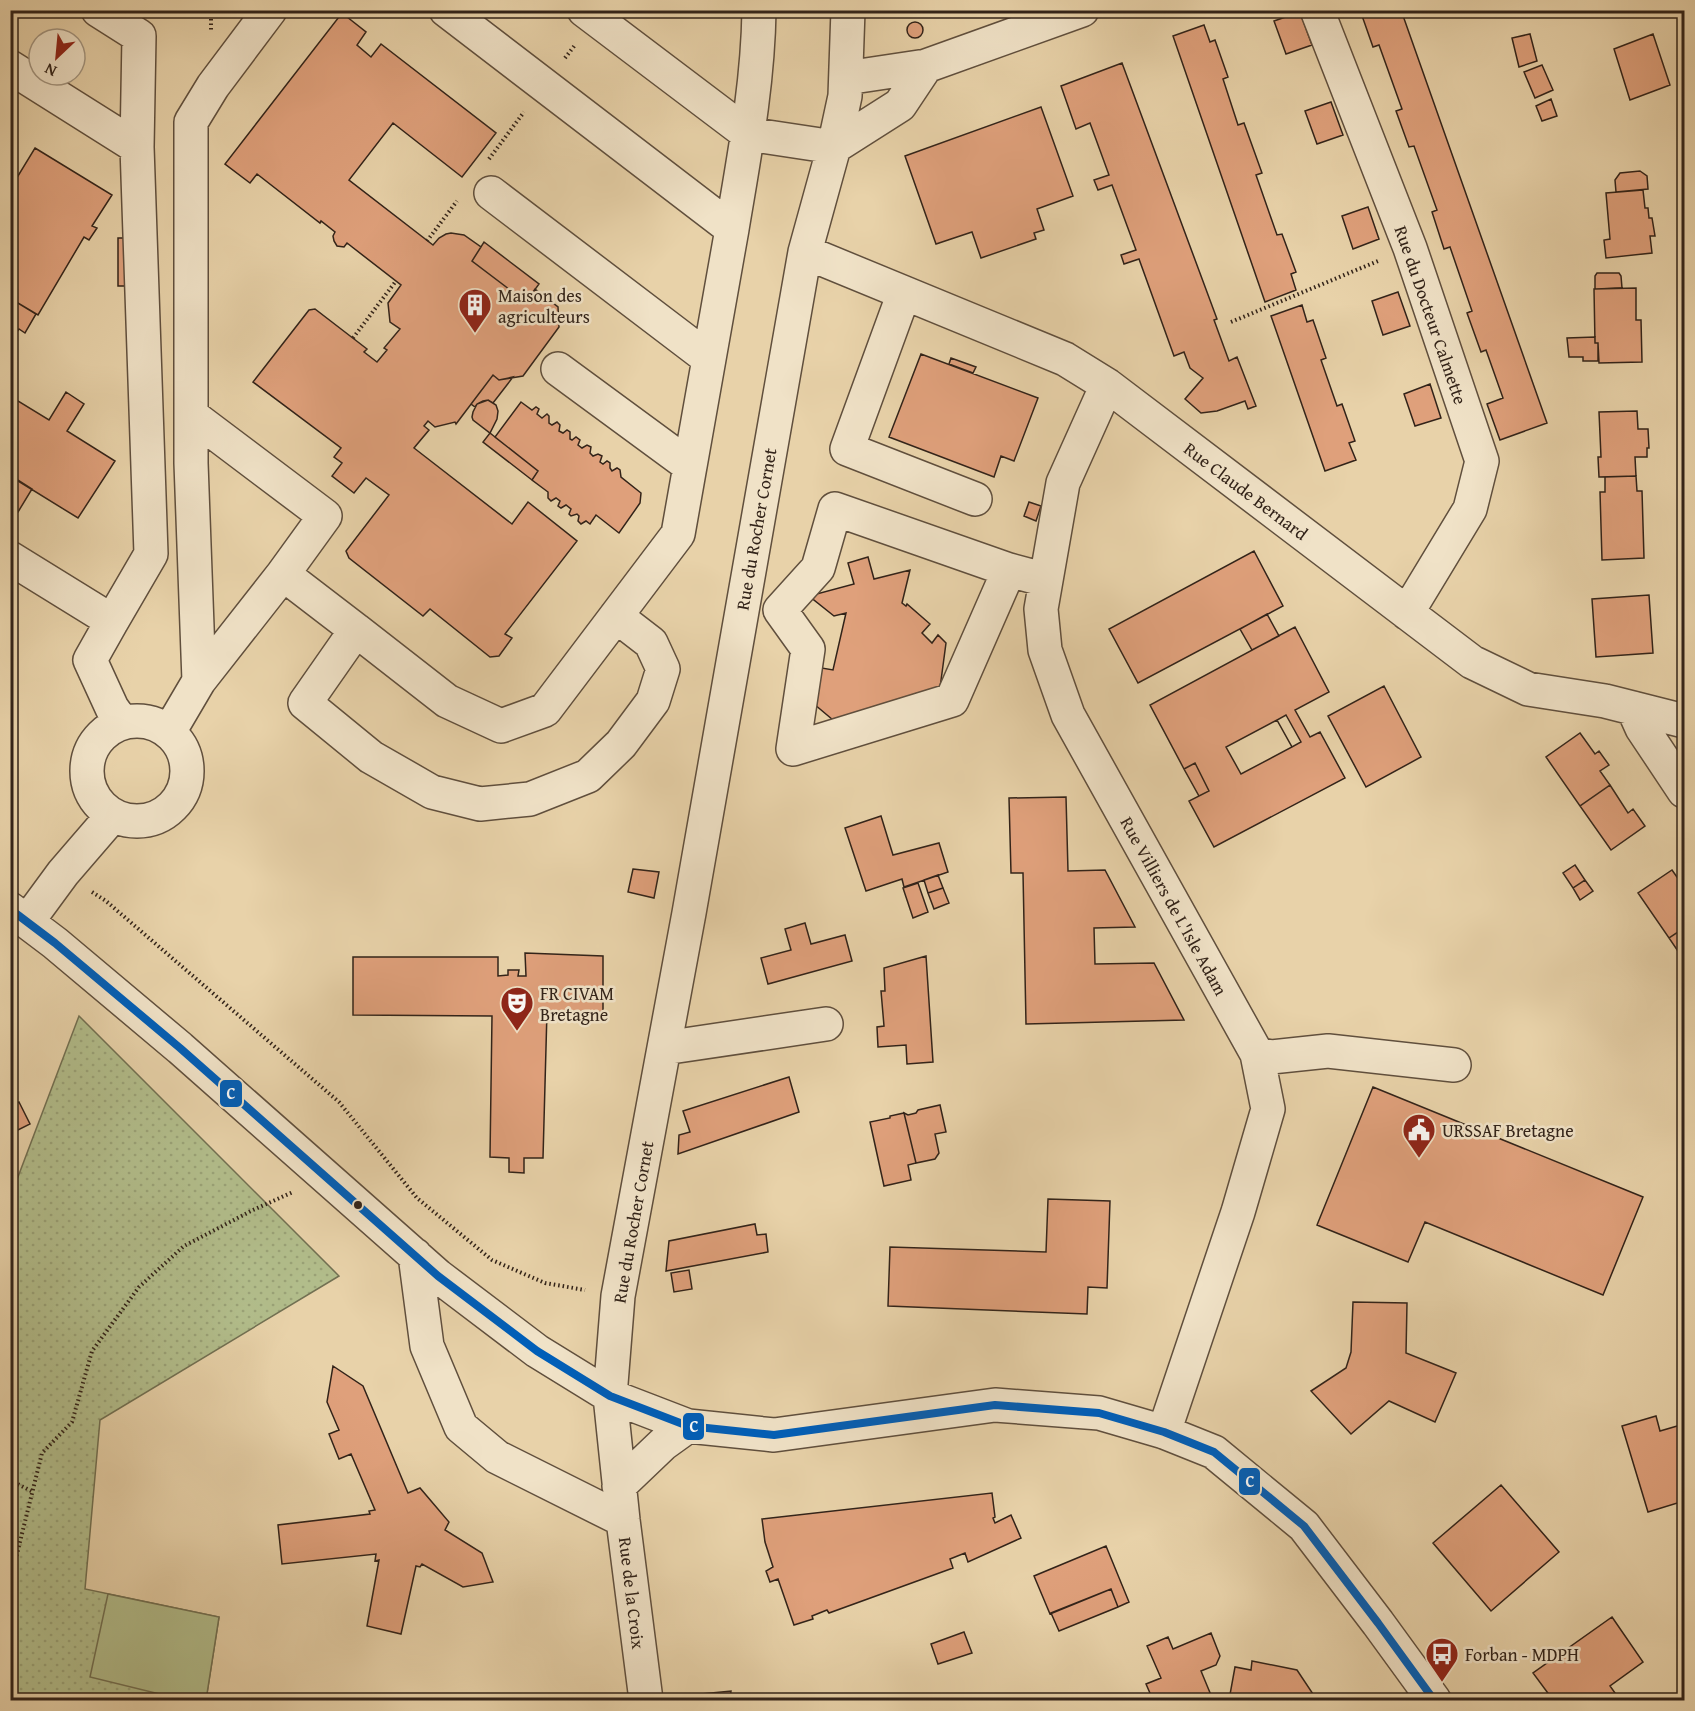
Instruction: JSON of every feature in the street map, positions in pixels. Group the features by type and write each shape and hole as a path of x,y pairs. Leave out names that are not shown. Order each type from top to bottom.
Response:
{"street":[{"path":"98,10 139,36 137,147 151,554 90,660 112,708 122,722"},
{"path":"200,681 191,463 190,122 213,86 270,10"},
{"path":"446,10 732,229"},
{"name":"Rue du Rocher Cornet","path":"610,1396 618,1296 694,889 805,252 834,147 845,96 848,10"},
{"path":"846,78 926,66 1082,10"},
{"name":"Rue du Docteur Calmette","path":"1317,10 1410,248 1482,461 1470,509 1407,613"},
{"path":"589,14 748,134 834,147 900,105 926,66"},
{"path":"283,574 447,701 501,726 545,710 678,534 748,134 751,17"},
{"path":"10,67 137,147"},
{"path":"475,195 708,357"},
{"name":"Rue Claude Bernard","path":"805,252 1065,359 1107,385 1472,662 1528,689 1605,701 1684,721"},
{"path":"904,292 848,449 975,499"},
{"path":"558,369 690,466"},
{"name":"Rue Villiers de L'Isle Adam","path":"1107,385 1063,483 1041,609 1045,650 1068,716 1257,1054 1268,1109 1238,1212 1164,1432"},
{"path":"169,732 200,681 325,516 191,415"},
{"path":"1009,570 952,700 793,749 808,649 780,610 818,567 835,509 1009,570 1046,580"},
{"path":"10,558 112,621"},
{"path":"356,630 305,703 371,757 432,792 480,804 530,799 588,776 621,744 653,701 663,669 651,643 616,616"},
{"path":"1634,708 1642,728 1684,791"},
{"path":"140,720 154,723 169,732 179,743 186,758 187,776 181,795 170,808 154,818 136,821 113,815 105,810 93,796 87,778 88,760 97,740 110,728 122,722 140,720"},
{"path":"113,815 63,873 19,915 180,1048 438,1276 537,1351 610,1396 688,1426 774,1435 995,1405 1099,1413 1164,1432 1214,1452 1304,1526 1434,1701"},
{"path":"664,1048 826,1024"},
{"path":"1257,1054 1271,1057 1328,1051 1454,1065"},
{"path":"415,1255 427,1346 461,1427 497,1456 623,1520"},
{"name":"Rue de la Croix","path":"610,1396 646,1701"},
{"path":"619,1486 663,1444 688,1426"}],"path":[{"path":"488,161 544,86 589,14"},
{"path":"427,241 475,195"},
{"path":"1232,322 1410,248"},
{"path":"353,338 396,281"},
{"path":"63,873 106,902 339,1102 417,1198 492,1260 545,1284 618,1296"},
{"path":"10,1582 42,1453 72,1422 92,1351 138,1287 184,1246 253,1210 326,1178"},
{"path":"10,1480 33,1492"}],"green space":[{"path":"79,1016 339,1276 100,1420 85,1589 219,1617 206,1700 11,1700 10,1198"},
{"path":"108,1594 219,1617 206,1700 184,1700 90,1677"}],"building":[{"path":"1360,10 1401,10 1547,423 1500,440 1487,404 1503,398 1486,350 1481,352 1467,313 1472,311 1450,247 1444,249 1432,212 1437,210 1414,146 1409,147 1396,111 1402,109 1379,45 1373,47"},
{"path":"1300,12 1312,45 1286,54 1274,21"},
{"name":"Maison des agriculteurs","path":"342,13 366,32 357,45 371,57 381,44 496,133 462,177 393,123 349,180 433,245 446,234 464,235 481,247 472,261 526,302 535,289 558,307 559,327 523,376 499,380 493,375 456,424 455,422 435,427 428,421 424,426 429,430 414,448 512,524 528,502 577,541 505,634 512,638 499,656 490,657 430,609 423,616 349,558 346,551 389,495 366,478 354,493 332,476 342,463 334,457 341,448 253,382 309,310 315,309 367,349 364,352 377,362 387,350 384,348 400,329 390,322 388,303 401,285 347,243 344,247 337,246 333,236 335,232 257,174 250,183 225,164"},
{"path":"915,22 921,24 923,30 921,36 915,38 909,36 907,30 909,24"},
{"path":"1204,25 1210,42 1215,40 1228,77 1223,79 1238,125 1244,123 1262,173 1256,175 1277,235 1282,234 1296,272 1291,274 1296,290 1265,302 1173,36"},
{"path":"1530,34 1537,61 1519,67 1512,38"},
{"path":"1653,34 1670,85 1630,100 1614,49"},
{"path":"1122,63 1217,319 1214,320 1229,361 1237,357 1256,406 1248,409 1245,401 1217,411 1201,413 1185,399 1203,378 1190,368 1184,352 1174,356 1139,259 1124,264 1121,255 1136,250 1112,185 1098,190 1094,180 1109,175 1090,123 1076,129 1061,86"},
{"path":"1542,65 1553,90 1535,98 1524,72"},
{"path":"1551,99 1557,116 1542,121 1536,106"},
{"path":"1331,102 1343,135 1317,144 1305,111"},
{"path":"1041,107 1073,196 1037,209 1044,230 1034,233 1036,239 981,258 972,232 936,244 905,156"},
{"path":"35,148 112,195 92,226 97,228 89,240 84,237 38,315 13,300 10,304 10,189"},
{"path":"1640,171 1647,176 1648,189 1616,192 1615,180 1620,173"},
{"path":"1643,190 1645,208 1648,208 1649,218 1652,218 1655,236 1650,236 1652,253 1606,258 1604,240 1610,239 1606,193"},
{"path":"1368,207 1379,239 1353,249 1342,216"},
{"path":"118,238 132,238 132,286 118,286"},
{"path":"484,242 539,284 526,302 472,261"},
{"path":"1597,273 1619,273 1622,288 1595,289"},
{"path":"1636,288 1636,320 1641,320 1642,362 1599,363 1598,343 1595,343 1594,289"},
{"path":"1398,292 1410,326 1383,335 1372,301"},
{"path":"13,300 36,314 25,333 19,329 14,336 10,333 10,304"},
{"path":"1302,305 1307,322 1313,320 1326,358 1321,360 1337,406 1342,404 1355,441 1349,443 1356,460 1325,471 1271,316"},
{"path":"1595,337 1595,343 1598,343 1598,361 1583,361 1583,357 1569,357 1567,338"},
{"path":"921,354 1038,398 1014,461 1001,456 994,477 889,437"},
{"path":"951,358 976,367 973,373 949,364"},
{"path":"493,375 499,380 513,377 493,403 488,400 483,401 475,407 471,404"},
{"path":"1430,384 1441,418 1415,426 1404,394"},
{"path":"66,392 84,404 67,431 115,461 78,518 10,476 10,396 49,420"},
{"path":"488,400 496,405 498,411 490,433 472,417 477,404"},
{"path":"521,402 532,410 536,407 539,409 537,414 542,418 547,414 549,423 552,425 557,422 560,425 559,431 570,432 570,439 576,437 580,440 578,445 582,448 587,445 591,447 590,453 593,456 598,454 602,456 600,462 610,463 612,471 617,468 620,470 621,477 641,493 640,503 619,533 596,515 590,524 586,521 581,524 578,521 579,516 577,514 571,516 569,514 571,509 566,505 561,508 558,506 560,501 556,498 551,501 548,498 548,492 532,480 538,471 495,437"},
{"path":"1637,411 1638,429 1648,429 1647,457 1635,457 1636,476 1599,477 1598,457 1601,457 1599,412"},
{"path":"490,433 538,471 532,480 483,442"},
{"path":"1636,476 1637,491 1642,491 1644,558 1602,560 1600,492 1605,492 1605,477"},
{"path":"13,477 32,489 18,512 10,508 10,481"},
{"path":"1029,502 1041,506 1036,521 1024,516"},
{"path":"1254,551 1283,606 1138,683 1109,629"},
{"path":"868,557 874,579 910,570 902,603 906,606 907,604 930,624 922,633 932,643 938,635 946,643 940,688 833,720 814,704 822,668 833,670 846,613 834,616 809,596 854,584 848,563"},
{"path":"1649,595 1653,653 1596,657 1592,599"},
{"path":"1267,614 1279,636 1252,650 1240,629"},
{"path":"1295,627 1329,692 1295,710 1310,737 1320,732 1345,778 1214,847 1189,801 1209,791 1195,763 1184,769 1150,705","holes":["1277,720 1292,747 1241,774 1226,747"]},
{"path":"1384,686 1421,757 1366,787 1328,716"},
{"path":"1286,715 1301,742 1292,747 1277,720"},
{"path":"1580,733 1595,754 1599,751 1609,765 1600,771 1610,785 1580,806 1546,757"},
{"path":"1195,763 1209,791 1199,796 1184,769"},
{"path":"1610,785 1628,813 1633,809 1645,826 1611,850 1580,806"},
{"path":"1066,797 1068,871 1105,870 1135,927 1094,928 1095,964 1154,963 1184,1020 1026,1024 1023,873 1011,873 1009,798"},
{"path":"881,816 893,855 939,843 948,872 904,887 902,879 866,891 845,828"},
{"path":"1575,865 1585,880 1573,888 1563,873"},
{"path":"633,869 659,872 654,898 628,892"},
{"path":"1672,870 1684,887 1679,890 1684,898 1684,928 1669,938 1638,893"},
{"path":"938,875 943,888 928,893 924,880"},
{"path":"1585,880 1593,891 1580,900 1573,888"},
{"path":"918,883 928,912 913,918 903,888"},
{"path":"943,888 949,903 934,909 928,893"},
{"path":"805,923 811,944 845,935 852,961 768,984 761,958 791,950 785,929"},
{"path":"1684,928 1684,960 1669,938"},
{"path":"525,953 603,956 603,1012 547,1011 543,1158 524,1158 524,1173 509,1172 509,1158 490,1157 492,1016 353,1015 353,957 498,957 498,976 508,975 508,970 519,970 518,976 526,976"},
{"path":"926,956 933,1062 907,1064 906,1045 878,1047 877,1027 884,1026 881,991 885,991 884,968"},
{"path":"789,1077 799,1112 678,1154 679,1135 690,1132 683,1111"},
{"path":"1373,1087 1643,1197 1603,1295 1425,1222 1408,1262 1317,1225"},
{"path":"19,1102 30,1124 10,1134 10,1103 12,1105"},
{"path":"940,1105 946,1132 935,1134 939,1153 935,1159 916,1163 904,1113 908,1115"},
{"path":"904,1113 916,1163 908,1165 911,1180 884,1186 870,1122"},
{"path":"1048,1199 1110,1201 1107,1288 1088,1287 1087,1314 888,1306 890,1247 1046,1252"},
{"path":"755,1224 757,1235 766,1234 768,1252 666,1271 669,1241"},
{"path":"10,1238 17,1241 10,1254"},
{"path":"689,1270 692,1289 674,1292 671,1273"},
{"path":"1353,1302 1407,1303 1406,1353 1456,1373 1435,1422 1389,1401 1351,1434 1311,1391 1346,1368 1351,1352"},
{"path":"333,1366 363,1386 408,1493 420,1488 449,1522 445,1530 482,1553 493,1582 463,1587 422,1564 420,1567 416,1566 401,1634 367,1626 379,1560 375,1561 376,1554 282,1564 278,1525 370,1514 369,1511 375,1510 351,1454 339,1459 329,1434 339,1430 327,1402"},
{"path":"1656,1416 1660,1431 1684,1424 1684,1501 1648,1512 1622,1426"},
{"path":"1501,1485 1559,1552 1491,1611 1433,1543"},
{"path":"992,1493 995,1523 1011,1515 1021,1538 968,1562 965,1553 950,1559 953,1568 829,1613 827,1610 812,1616 813,1619 794,1625 778,1579 770,1582 766,1571 773,1567 765,1542 762,1519"},
{"path":"1106,1546 1129,1602 1118,1607 1111,1589 1050,1614 1034,1576"},
{"path":"1111,1589 1118,1607 1059,1631 1051,1613"},
{"path":"1612,1617 1643,1662 1610,1686 1620,1700 1553,1700 1533,1673"},
{"path":"964,1632 972,1653 938,1664 931,1644"},
{"path":"1211,1633 1220,1656 1216,1665 1201,1671 1213,1700 1153,1700 1146,1684 1161,1678 1147,1646 1168,1637 1173,1649"},
{"path":"1252,1661 1297,1670 1313,1694 1304,1700 1229,1700 1235,1667 1251,1670"},
{"path":"731,1691 730,1700 692,1700 691,1695"},
{"path":"743,1694 744,1700 730,1700 730,1695"}],"transit line":[{"name":"C","path":"10,909 55,943 180,1048 438,1276 537,1351 610,1396 688,1426 774,1435 995,1405 1099,1413 1164,1432 1214,1452 1304,1526 1434,1700"}],"place":[{"name":"Maison des agriculteurs","path":"475,334"},
{"name":"FR CIVAM Bretagne","path":"517,1032"},
{"name":"URSSAF Bretagne","path":"1419,1159"},
{"name":"Forban - MDPH","path":"1442,1683"}]}
